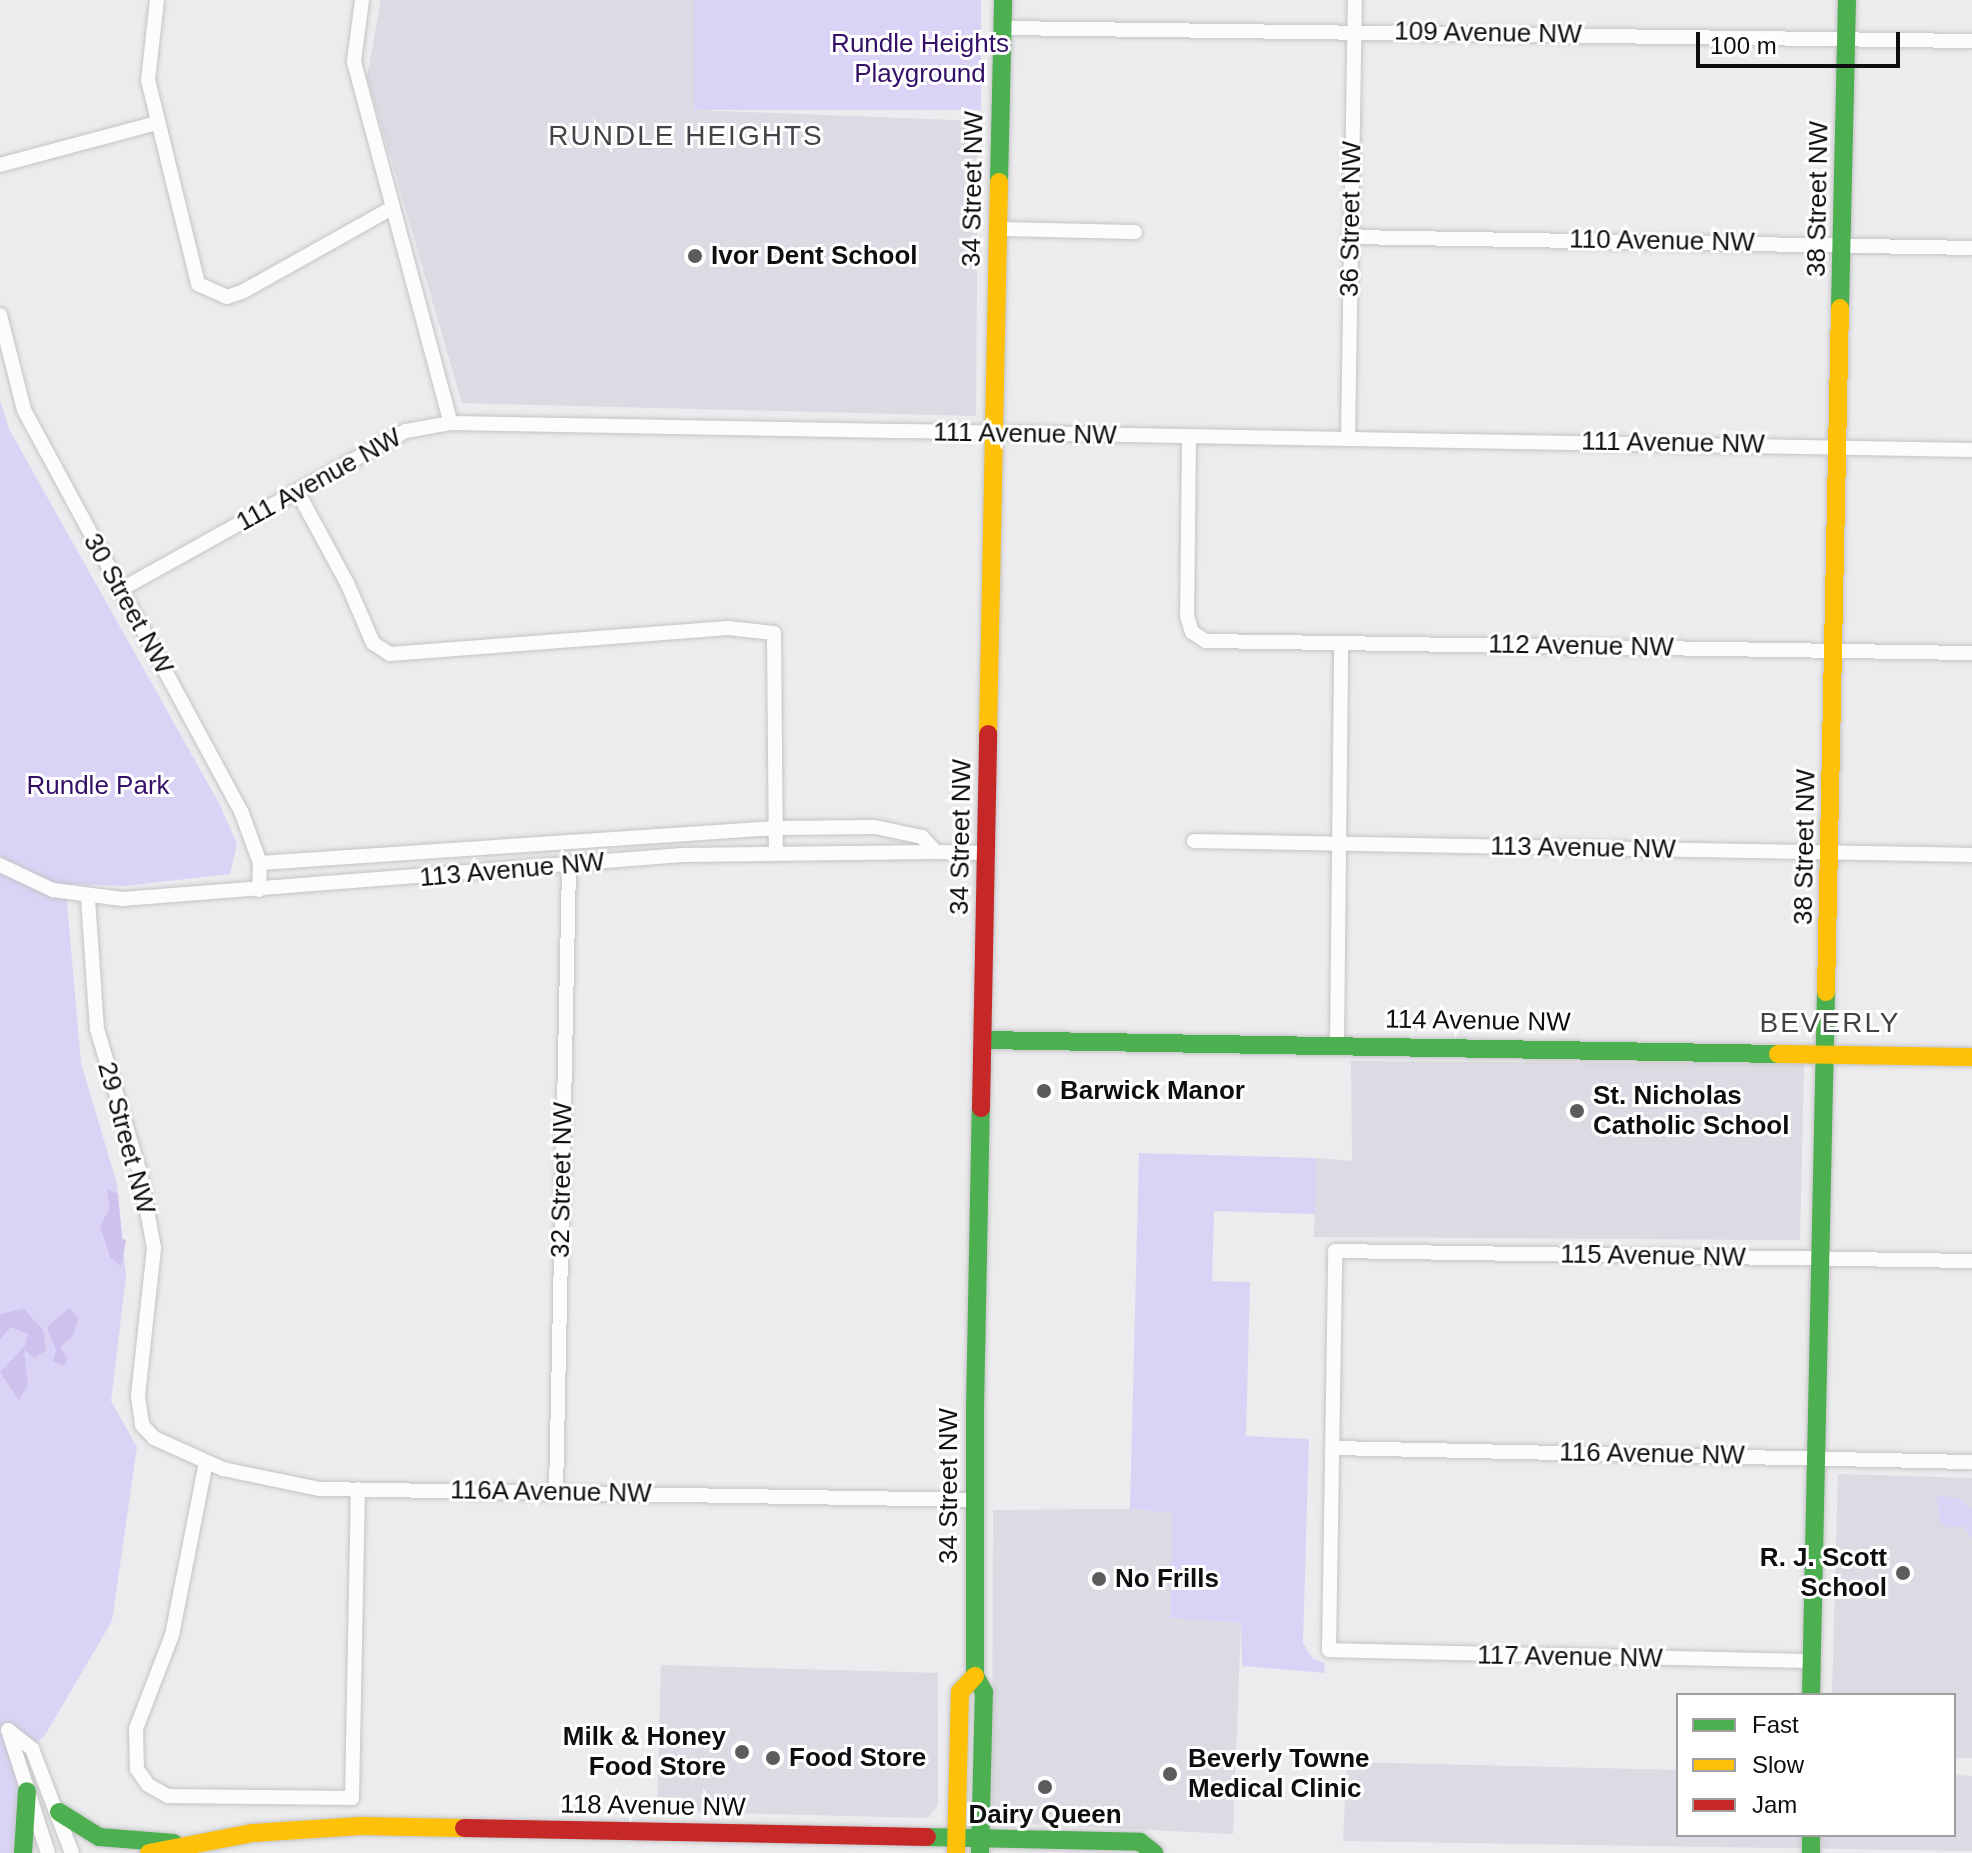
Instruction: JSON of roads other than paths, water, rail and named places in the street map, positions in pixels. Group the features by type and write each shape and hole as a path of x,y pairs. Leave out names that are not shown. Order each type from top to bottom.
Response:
{"street":[{"path":"157,0 146,62 157,123 198,284 227,297 244,291 392,208"},
{"path":"362,0 354,62 451,423"},
{"name":"34 Street NW","path":"981,1846 984,1692 975,1676 974,1500 1003,0"},
{"name":"36 Street NW","path":"1348,438 1355,0"},
{"name":"38 Street NW","path":"1811,1693 1847,0"},
{"name":"109 Avenue NW","path":"1003,28 1972,41"},
{"path":"0,165 157,123"},
{"path":"999,229 1135,232"},
{"name":"110 Avenue NW","path":"1351,237 1972,248"},
{"name":"30 Street NW","path":"0,315 24,410 241,811 260,863 259,890"},
{"name":"111 Avenue NW","path":"120,590 406,431 451,423 1972,450"},
{"name":"112 Avenue NW","path":"1189,436 1187,616 1192,632 1206,641 1972,653"},
{"path":"297,491 348,585 373,643 390,654 728,628 774,633 776,851"},
{"path":"1337,1044 1341,644"},
{"name":"113 Avenue NW","path":"260,863 776,828 875,827 922,837 936,852"},
{"name":"113 Avenue NW","path":"1194,841 1972,855"},
{"name":"113 Avenue NW","path":"0,865 33,882 88,898 259,890 776,851 987,853"},
{"name":"32 Street NW","path":"556,1493 569,866"},
{"name":"29 Street NW","path":"88,898 97,1029 140,1173 154,1248 138,1396 142,1425"},
{"name":"114 Avenue NW","path":"984,1040 1972,1057"},
{"name":"115 Avenue NW","path":"1333,1448 1335,1251 1972,1261"},
{"name":"116A Avenue NW","path":"142,1425 164,1445 271,1482 358,1489 974,1500"},
{"name":"116 Avenue NW","path":"1333,1448 1972,1462"},
{"name":"117 Avenue NW","path":"1333,1448 1329,1650 1811,1661"},
{"path":"206,1462 172,1635 136,1729 137,1769 148,1785 168,1796 352,1798 358,1489"},
{"name":"34 Street NW","path":"956,1846 960,1692 975,1676"},
{"path":"48,1853 8,1730 32,1749 59,1812 72,1853"},
{"path":"23,1853 27,1791"},
{"path":"59,1812 99,1837 163,1838 182,1846"},
{"name":"118 Avenue NW","path":"149,1853 266,1832 360,1826 956,1846 1140,1842 1154,1853"}],"place":[{"name":"Ivor Dent School","path":"695,256"},
{"name":"Barwick Manor","path":"1044,1091"},
{"name":"St. Nicholas Catholic School","path":"1577,1111"},
{"name":"R. J. Scott School","path":"1903,1573"},
{"name":"No Frills","path":"1099,1579"},
{"name":"Milk & Honey Food Store","path":"742,1752"},
{"name":"Food Store","path":"773,1758"},
{"name":"Beverly Towne Medical Clinic","path":"1170,1774"},
{"name":"Dairy Queen","path":"1045,1787"}],"district":[{"name":"RUNDLE HEIGHTS","path":"686,136"},
{"name":"BEVERLY","path":"1830,1023"}],"park label":[{"name":"Rundle Heights Playground","path":"920,59"},
{"name":"Rundle Park","path":"98,786"}]}
